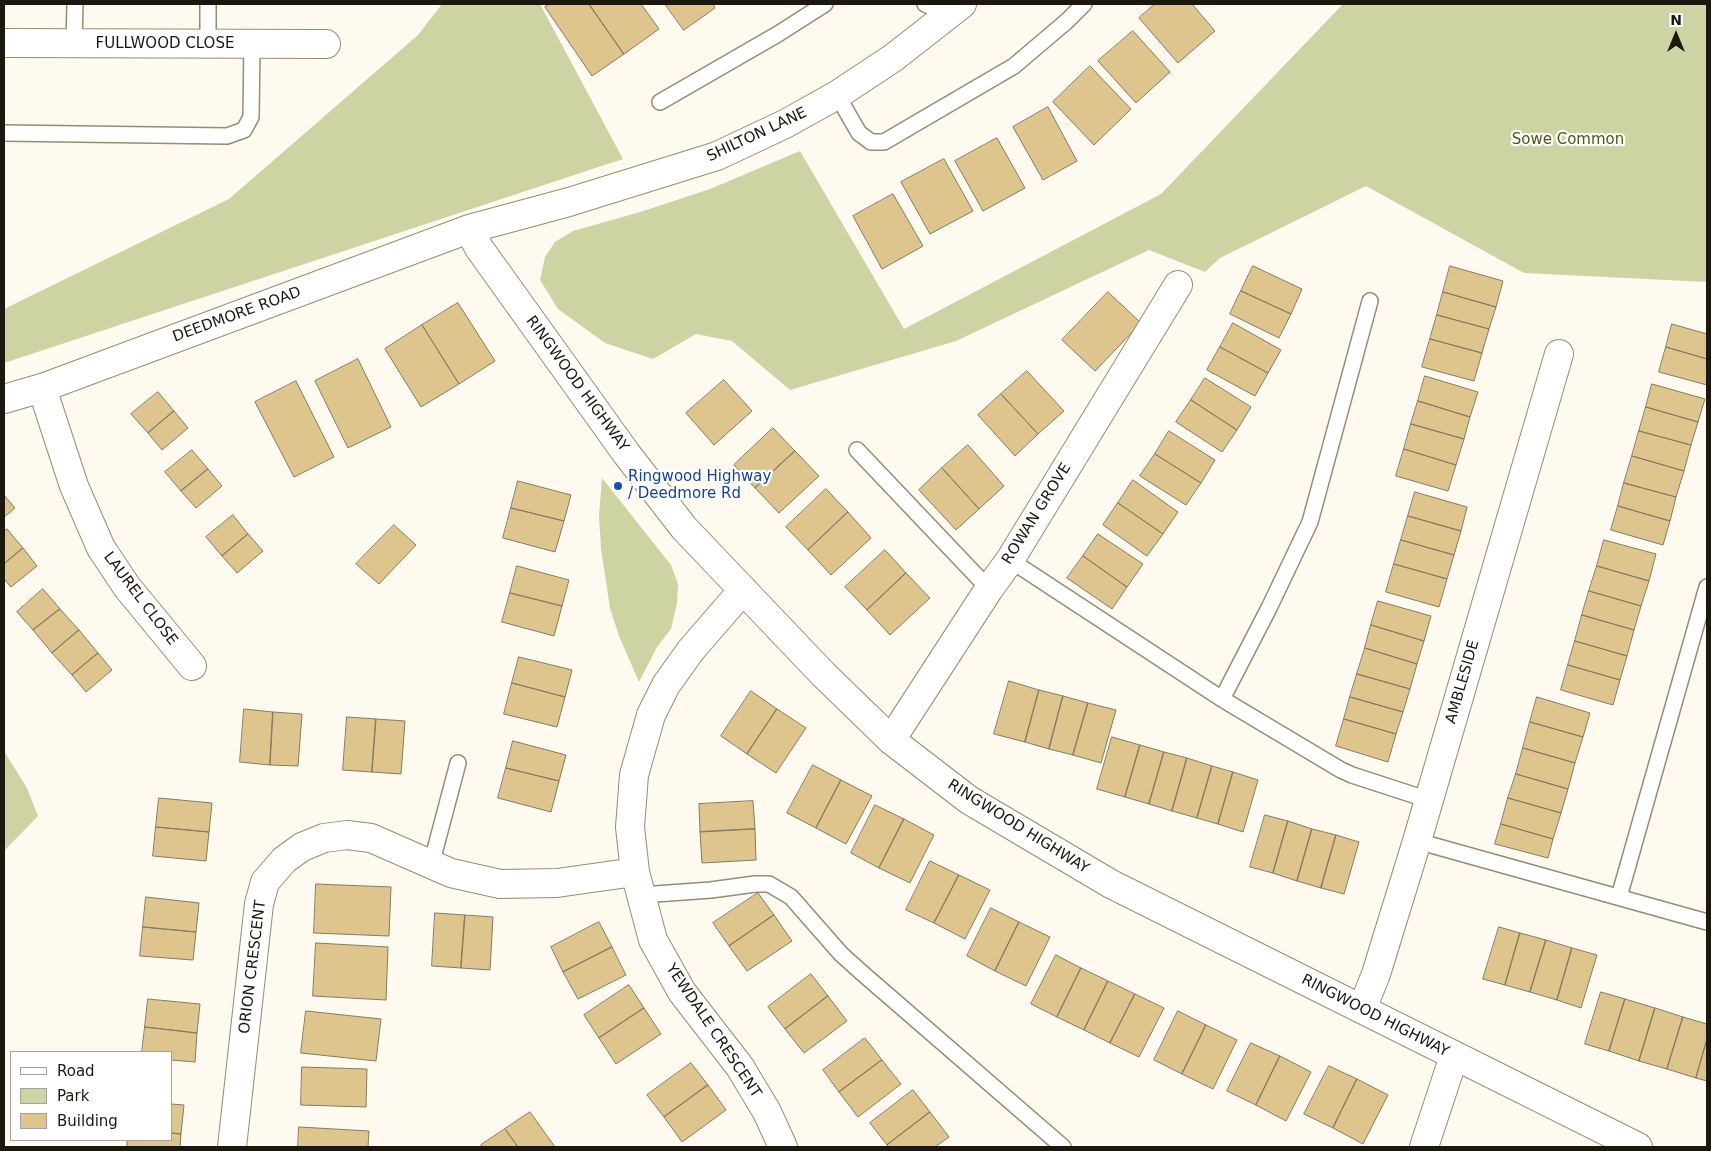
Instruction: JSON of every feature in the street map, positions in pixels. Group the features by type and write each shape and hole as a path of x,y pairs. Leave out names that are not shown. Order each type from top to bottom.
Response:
{"street":[{"name":"SHILTON LANE","path":"469,229 570,202 717,156 784,124 837,95 893,58 945,8"},
{"name":"FULLWOOD CLOSE","path":"4,43 326,44"},
{"name":"DEEDMORE ROAD","path":"4,399 42,388 469,229"},
{"name":"RINGWOOD HIGHWAY","path":"469,229 479,248 626,453 684,528 822,674 891,740 969,800 1111,884 1638,1147"},
{"name":"ROWAN GROVE","path":"891,740 989,589 1010,560 1178,284"},
{"name":"AMBLESIDE","path":"1362,1009 1376,974 1417,841 1559,354"},
{"name":"LAUREL CLOSE","path":"42,388 74,486 101,548 127,587 192,666"},
{"name":"YEWDALE CRESCENT","path":"743,590 691,650 666,685 651,715 634,775 630,827 638,883 653,940 677,983 740,1067 767,1112 783,1147"},
{"name":"ORION CRESCENT","path":"232,1147 259,904 265,882 284,860 302,847 324,838 348,835 371,838 450,873 500,884 638,883"},
{"path":"1424,1147 1454,1056"}],"lane":[{"path":"74,43 75,4"},
{"path":"208,4 208,44"},
{"path":"660,102 778,34 825,4"},
{"path":"837,95 859,133 871,142 884,142 1014,66 1084,4"},
{"path":"4,133 227,136 244,130 251,117 252,44"},
{"path":"1222,699 1269,608 1310,522 1370,301"},
{"path":"857,450 989,589"},
{"path":"1010,560 1222,699 1341,770 1429,800"},
{"path":"1619,897 1704,612 1707,587"},
{"path":"431,866 458,763"},
{"path":"1417,841 1707,922"},
{"path":"638,883 711,890 769,884 779,889 802,909 841,954 1062,1147"}],"green space":[{"path":"442,4 540,4 623,159 4,363 4,309 229,199 418,35"},
{"name":"Sowe Common","path":"1343,4 1707,4 1707,282 1524,273 1366,186 1220,258 1205,272 1149,250 956,341 790,390 732,341 696,334 653,359 605,343 558,309 540,280 545,257 555,242 573,231 710,189 800,151 904,329 1161,194"},
{"path":"602,478 671,565 678,584 677,603 671,629 657,647 639,682 619,636 610,608 601,549 599,516"},
{"path":"4,751 27,788 38,816 4,851"}],"building":[{"path":"550,4 589,4 624,54 592,76 545,7"},
{"path":"589,4 641,4 659,29 624,54"},
{"path":"665,4 713,4 715,8 684,30"},
{"path":"1155,4 1192,4 1215,31 1178,63 1139,18"},
{"path":"1133,31 1170,72 1136,103 1098,61"},
{"path":"1090,66 1131,109 1094,145 1053,102"},
{"path":"1048,107 1077,161 1043,180 1013,127"},
{"path":"997,138 1025,188 983,211 955,161"},
{"path":"944,159 973,211 930,234 901,182"},
{"path":"893,194 923,246 882,269 853,216"},
{"path":"1253,266 1302,289 1291,314 1241,291"},
{"path":"1450,266 1503,281 1496,307 1443,292"},
{"path":"1241,291 1291,314 1279,338 1230,314"},
{"path":"1108,292 1141,323 1095,371 1062,340"},
{"path":"1443,292 1496,307 1489,329 1437,315"},
{"path":"458,303 495,361 459,384 422,325"},
{"path":"1437,315 1489,329 1482,353 1430,339"},
{"path":"1233,323 1281,350 1268,373 1220,347"},
{"path":"1672,324 1707,334 1707,359 1666,347"},
{"path":"422,325 459,384 421,407 385,349"},
{"path":"1430,339 1482,353 1474,381 1422,367"},
{"path":"1220,347 1268,373 1255,396 1207,370"},
{"path":"1666,347 1707,359 1707,385 1659,372"},
{"path":"358,359 391,427 348,448 315,381"},
{"path":"1027,371 1064,411 1038,434 1001,394"},
{"path":"1425,376 1478,392 1470,417 1418,401"},
{"path":"1205,378 1251,407 1237,430 1191,400"},
{"path":"724,380 752,411 714,445 686,413"},
{"path":"296,381 334,457 294,477 255,402"},
{"path":"1652,384 1705,399 1698,422 1646,407"},
{"path":"158,392 174,411 148,433 131,414"},
{"path":"1001,394 1038,434 1015,456 978,415"},
{"path":"1191,400 1237,430 1222,452 1176,422"},
{"path":"1418,401 1470,417 1464,439 1411,424"},
{"path":"1646,407 1698,422 1691,445 1639,431"},
{"path":"174,411 188,428 162,450 148,433"},
{"path":"1411,424 1464,439 1456,465 1404,449"},
{"path":"773,428 795,451 755,488 734,465"},
{"path":"1169,431 1215,460 1201,483 1155,454"},
{"path":"1639,431 1691,445 1684,471 1632,456"},
{"path":"968,445 1004,486 979,509 942,468"},
{"path":"1404,449 1456,465 1448,491 1396,476"},
{"path":"192,450 208,469 181,491 165,472"},
{"path":"795,451 819,476 779,513 755,488"},
{"path":"1155,454 1201,483 1186,505 1140,476"},
{"path":"1632,456 1684,471 1676,497 1624,483"},
{"path":"942,468 979,509 956,530 919,490"},
{"path":"208,469 222,486 196,508 181,491"},
{"path":"1133,480 1178,512 1163,534 1118,503"},
{"path":"518,481 571,495 564,521 511,508"},
{"path":"1624,483 1676,497 1670,521 1618,506"},
{"path":"826,489 848,512 808,550 786,527"},
{"path":"1415,492 1467,507 1461,531 1408,516"},
{"path":"4,495 15,508 4,517"},
{"path":"1118,503 1163,534 1147,556 1103,525"},
{"path":"1618,506 1670,521 1663,545 1611,530"},
{"path":"511,508 564,521 555,552 503,538"},
{"path":"848,512 871,538 831,575 808,550"},
{"path":"233,515 248,534 222,556 206,537"},
{"path":"1408,516 1461,531 1454,555 1401,540"},
{"path":"394,525 416,545 379,584 356,564"},
{"path":"7,529 23,548 4,564 4,532"},
{"path":"248,534 263,551 237,573 222,556"},
{"path":"1098,534 1143,564 1127,587 1083,556"},
{"path":"1401,540 1454,555 1447,579 1394,564"},
{"path":"1604,540 1656,554 1649,581 1597,566"},
{"path":"23,548 37,566 11,587 4,579 4,564"},
{"path":"885,550 906,573 867,610 845,587"},
{"path":"1083,556 1127,587 1112,609 1067,578"},
{"path":"1394,564 1447,579 1439,607 1386,592"},
{"path":"517,566 569,580 562,606 510,593"},
{"path":"1597,566 1649,581 1641,606 1589,591"},
{"path":"906,573 930,598 890,635 867,610"},
{"path":"43,589 60,609 33,630 17,612"},
{"path":"1589,591 1641,606 1634,630 1582,615"},
{"path":"510,593 562,606 554,636 502,622"},
{"path":"1378,601 1431,616 1424,641 1371,625"},
{"path":"60,609 79,630 52,653 33,630"},
{"path":"1582,615 1634,630 1627,656 1575,641"},
{"path":"1371,625 1424,641 1417,664 1365,648"},
{"path":"79,630 98,653 72,675 52,653"},
{"path":"1575,641 1627,656 1620,680 1568,665"},
{"path":"1365,648 1417,664 1410,689 1357,674"},
{"path":"98,653 112,670 86,692 72,675"},
{"path":"519,657 572,670 565,697 512,683"},
{"path":"1568,665 1620,680 1613,705 1561,690"},
{"path":"1357,674 1410,689 1403,712 1350,697"},
{"path":"1009,681 1039,690 1025,742 994,734"},
{"path":"512,683 565,697 557,727 504,714"},
{"path":"1039,690 1063,696 1049,749 1025,742"},
{"path":"751,691 777,709 747,754 721,736"},
{"path":"1063,696 1088,703 1073,755 1049,749"},
{"path":"1350,697 1403,712 1396,734 1344,719"},
{"path":"1537,697 1590,713 1583,737 1530,722"},
{"path":"1088,703 1116,710 1101,763 1073,755"},
{"path":"244,709 273,712 270,765 240,762"},
{"path":"777,709 806,728 776,773 747,754"},
{"path":"273,712 302,714 298,766 270,765"},
{"path":"347,717 376,719 372,772 343,770"},
{"path":"376,719 405,721 401,774 372,772"},
{"path":"1344,719 1396,734 1388,762 1336,746"},
{"path":"1530,722 1583,737 1575,763 1523,748"},
{"path":"1112,737 1140,745 1125,797 1097,789"},
{"path":"513,741 566,755 559,781 506,768"},
{"path":"1140,745 1164,752 1149,804 1125,797"},
{"path":"1523,748 1575,763 1568,789 1516,774"},
{"path":"1164,752 1187,758 1172,811 1149,804"},
{"path":"1187,758 1212,766 1197,818 1172,811"},
{"path":"813,765 841,780 816,828 787,813"},
{"path":"1212,766 1233,772 1218,824 1197,818"},
{"path":"506,768 559,781 551,812 498,798"},
{"path":"1233,772 1258,780 1243,832 1218,824"},
{"path":"1516,774 1568,789 1561,813 1508,798"},
{"path":"841,780 872,796 846,844 816,828"},
{"path":"159,798 212,803 209,832 156,827"},
{"path":"1508,798 1561,813 1553,839 1501,824"},
{"path":"753,801 755,829 700,832 699,804"},
{"path":"875,805 904,819 879,868 851,853"},
{"path":"1265,815 1288,821 1273,873 1250,867"},
{"path":"904,819 934,835 910,883 879,868"},
{"path":"1288,821 1312,829 1297,881 1273,873"},
{"path":"1501,824 1553,839 1548,858 1495,844"},
{"path":"156,827 209,832 206,861 153,856"},
{"path":"755,829 756,860 702,863 700,832"},
{"path":"1312,829 1336,835 1321,888 1297,881"},
{"path":"1336,835 1359,842 1344,894 1321,888"},
{"path":"930,861 959,875 934,923 906,910"},
{"path":"959,875 990,890 965,939 934,923"},
{"path":"316,884 391,887 389,936 314,933"},
{"path":"758,893 774,915 729,946 713,923"},
{"path":"146,897 199,903 196,932 143,927"},
{"path":"991,908 1019,922 995,971 967,956"},
{"path":"435,913 465,915 461,968 432,966"},
{"path":"465,915 493,917 490,970 461,968"},
{"path":"774,915 792,941 747,971 729,946"},
{"path":"599,922 612,947 563,972 551,947"},
{"path":"1019,922 1050,937 1026,986 995,971"},
{"path":"143,927 196,932 193,960 140,956"},
{"path":"1499,927 1520,933 1505,985 1483,979"},
{"path":"1520,933 1546,940 1530,992 1505,985"},
{"path":"1546,940 1572,948 1557,1000 1530,992"},
{"path":"316,943 388,947 386,1000 313,996"},
{"path":"612,947 626,975 578,999 563,972"},
{"path":"1572,948 1597,955 1581,1008 1557,1000"},
{"path":"1056,955 1081,968 1057,1017 1031,1004"},
{"path":"1081,968 1108,981 1084,1030 1057,1017"},
{"path":"811,974 828,996 785,1029 768,1007"},
{"path":"1108,981 1135,994 1110,1043 1084,1030"},
{"path":"629,985 644,1008 599,1038 584,1015"},
{"path":"1601,992 1625,999 1609,1051 1585,1044"},
{"path":"1135,994 1164,1008 1139,1057 1110,1043"},
{"path":"828,996 847,1021 804,1053 785,1029"},
{"path":"148,999 200,1004 197,1033 145,1027"},
{"path":"1625,999 1655,1008 1639,1061 1609,1051"},
{"path":"644,1008 661,1034 616,1064 599,1038"},
{"path":"1655,1008 1683,1017 1667,1069 1639,1061"},
{"path":"306,1011 381,1019 376,1061 301,1053"},
{"path":"1178,1011 1206,1025 1182,1074 1154,1060"},
{"path":"1683,1017 1707,1024 1707,1039 1696,1078 1667,1069"},
{"path":"1206,1025 1237,1040 1213,1089 1182,1074"},
{"path":"145,1027 197,1033 195,1062 172,1060 172,1051 142,1051"},
{"path":"865,1038 882,1060 839,1092 823,1070"},
{"path":"1707,1039 1707,1081 1696,1078"},
{"path":"1251,1043 1280,1056 1256,1105 1227,1091"},
{"path":"1280,1056 1311,1072 1286,1121 1256,1105"},
{"path":"882,1060 901,1084 858,1117 839,1092"},
{"path":"691,1063 708,1085 664,1117 647,1095"},
{"path":"1329,1066 1357,1079 1333,1128 1304,1114"},
{"path":"302,1067 367,1069 366,1107 301,1105"},
{"path":"1357,1079 1388,1095 1363,1144 1333,1128"},
{"path":"708,1085 726,1110 682,1142 664,1117"},
{"path":"913,1090 930,1112 887,1145 870,1123"},
{"path":"172,1104 184,1105 181,1134 172,1133"},
{"path":"530,1112 555,1147 518,1147 505,1129"},
{"path":"930,1112 949,1137 935,1147 889,1147 887,1145"},
{"path":"299,1127 369,1131 368,1147 298,1147"},
{"path":"505,1129 518,1147 483,1147 481,1145"},
{"path":"172,1133 181,1134 180,1147 127,1147 127,1141 172,1141"}],"place":[{"name":"Ringwood Highway / Deedmore Rd","path":"618,486"}]}
